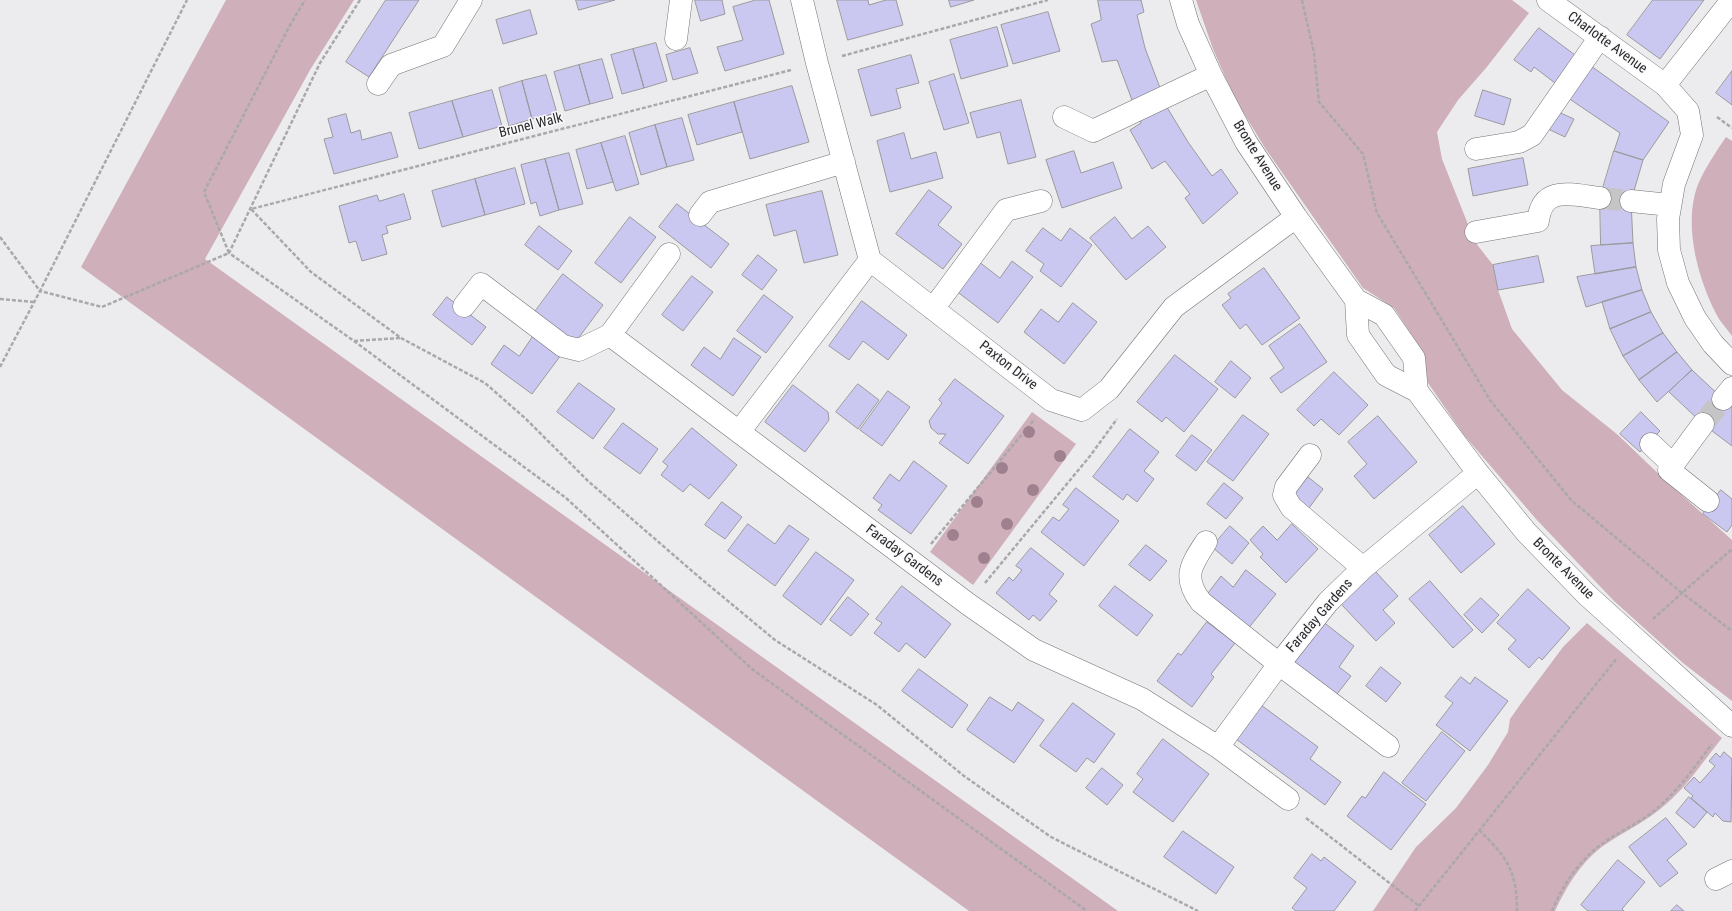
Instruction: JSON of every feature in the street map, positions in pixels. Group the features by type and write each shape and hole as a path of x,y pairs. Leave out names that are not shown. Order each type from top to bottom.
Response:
{"street":[{"path":"378,84 391,65 443,46 471,0"},
{"path":"676,39 681,0"},
{"path":"739,432 870,260 817,63 802,0"},
{"name":"Bronte Avenue","path":"1181,0 1188,24 1210,75 1246,142 1296,217 1356,300 1384,316 1414,358 1417,391"},
{"name":"Charlotte Avenue","path":"1548,0 1666,85 1688,111 1692,135 1674,184 1668,219 1669,250 1678,283 1695,318 1713,344 1732,364"},
{"path":"1666,85 1732,0"},
{"path":"1476,150 1519,142 1532,135 1600,37"},
{"path":"1064,117 1093,131 1210,75"},
{"path":"700,215 710,202 844,162"},
{"path":"1476,232 1538,221 1539,211 1543,203 1550,196 1562,194 1600,198"},
{"path":"933,308 1006,210 1041,201"},
{"path":"1631,201 1670,205"},
{"name":"Paxton Drive","path":"870,260 1051,400 1082,410 1109,389 1174,306 1296,217"},
{"path":"464,306 480,284 563,346 578,350 610,335 668,254"},
{"name":"Bronte Avenue","path":"1356,300 1358,335 1386,375 1417,391 1478,473 1526,532 1587,595 1730,724"},
{"name":"Faraday Gardens","path":"610,335 914,564 1034,650 1142,699 1218,747 1288,799"},
{"path":"1703,424 1670,470 1708,501"},
{"path":"1651,444 1673,465"},
{"path":"1310,455 1286,487 1284,495 1291,507 1363,568"},
{"name":"Faraday Gardens","path":"1218,747 1279,664 1328,602 1363,568 1478,473"},
{"path":"1206,542 1192,563 1190,570 1190,582 1194,592 1201,602 1279,664 1388,746"}],"path":[{"path":"0,366 40,291 187,0"},
{"path":"305,0 289,27 204,192 229,253 354,342 566,498 752,669 1086,911"},
{"path":"0,237 40,291 102,307 229,253 320,62 360,0"},
{"name":"Brunel Walk","path":"251,209 817,63 1048,0"},
{"path":"1302,0 1314,53 1319,102 1363,154 1377,213 1490,400 1571,500 1682,593 1732,631"},
{"path":"251,209 311,272 401,338 485,383 526,419 588,481 699,577 775,640 877,705 964,776 1051,837 1198,911"},
{"path":"0,299 34,302"},
{"path":"354,342 401,338"},
{"path":"968,604 1090,456 1128,404 1109,389"},
{"path":"914,564 1051,400"},
{"path":"1415,911 1634,636 1732,549"},
{"path":"1552,911 1563,888 1576,868 1593,850 1634,825 1671,796 1730,724"},
{"path":"1288,799 1298,811 1419,906"},
{"path":"1479,830 1497,848 1512,871 1517,895 1517,911"}],"shaded area":[{"path":"226,0 354,0 310,70 205,259 1118,911 969,911 81,267"},
{"path":"1196,0 1512,0 1529,13 1486,68 1458,100 1437,132 1442,159 1475,242 1493,265 1498,290 1512,329 1562,390 1618,435 1666,481 1732,540 1732,701 1683,663 1614,601 1536,519 1464,435 1428,383 1423,352 1394,308 1363,288 1265,148 1234,97 1213,49"},
{"path":"1726,137 1732,141 1732,336 1719,319 1705,289 1695,254 1692,219 1693,203 1697,187 1707,167"},
{"path":"1032,412 1076,444 973,585 930,552"},
{"path":"1587,623 1722,738 1688,782 1673,798 1651,816 1597,850 1576,874 1555,911 1373,911 1416,847 1456,808 1488,765 1508,732 1510,719 1563,647"}],"building":[{"path":"386,0 419,0 369,77 346,62"},
{"path":"576,0 615,0 579,10"},
{"path":"695,0 722,0 725,14 701,21"},
{"path":"756,0 769,0 784,54 725,71 717,47 743,40 733,7"},
{"path":"837,0 868,0 869,5 886,0 896,0 903,25 848,40"},
{"path":"949,0 974,0 951,7"},
{"path":"1098,0 1141,0 1144,12 1137,15 1145,48 1168,109 1188,142 1212,176 1221,169 1238,193 1203,224 1185,198 1190,194 1165,161 1152,169 1130,130 1141,123 1117,60 1102,62 1091,24 1101,20"},
{"path":"1653,0 1704,0 1660,59 1627,35"},
{"path":"530,10 537,34 503,44 496,20"},
{"path":"1048,12 1060,51 1013,64 1001,25"},
{"path":"997,27 1008,66 961,79 950,40"},
{"path":"1539,28 1575,55 1555,83 1534,67 1531,72 1514,60"},
{"path":"656,43 667,81 644,88 633,49"},
{"path":"690,48 698,73 673,80 666,55"},
{"path":"633,49 644,88 622,94 611,55"},
{"path":"911,55 919,83 896,89 901,108 871,116 858,70"},
{"path":"602,59 613,98 590,104 579,65"},
{"path":"579,65 590,104 565,111 554,72"},
{"path":"1591,66 1669,122 1643,160 1614,151 1620,133 1568,98"},
{"path":"1732,71 1732,105 1716,93"},
{"path":"954,74 969,123 944,130 929,82"},
{"path":"546,75 557,113 532,119 522,81"},
{"path":"522,81 532,119 509,126 499,88"},
{"path":"792,86 809,142 750,159 734,102"},
{"path":"492,90 502,126 463,137 452,101"},
{"path":"1483,90 1511,99 1504,125 1475,116"},
{"path":"1021,100 1036,157 1008,164 1000,132 977,138 970,113"},
{"path":"452,101 463,137 419,149 409,113"},
{"path":"734,102 742,132 697,145 688,115"},
{"path":"1556,111 1574,119 1565,137 1548,129"},
{"path":"346,114 351,133 360,130 362,140 391,132 398,157 334,174 324,139 333,137 328,119"},
{"path":"682,118 694,160 667,167 655,125"},
{"path":"655,125 667,167 641,175 629,133"},
{"path":"904,133 911,159 936,152 943,178 890,192 877,141"},
{"path":"625,136 639,184 616,191 601,143"},
{"path":"601,143 613,182 587,189 576,150"},
{"path":"1074,151 1081,173 1113,162 1122,188 1062,208 1046,160"},
{"path":"1614,151 1643,160 1631,201 1600,198"},
{"path":"569,153 583,204 559,210 545,159"},
{"path":"1523,158 1528,185 1473,196 1468,169"},
{"path":"545,159 559,210 540,216 536,202 531,204 521,165"},
{"path":"515,168 525,204 485,215 475,179"},
{"path":"475,179 485,215 442,227 432,191"},
{"path":"929,190 952,207 938,225 962,244 943,269 896,234"},
{"path":"822,191 838,255 804,263 796,230 774,236 766,205"},
{"path":"404,194 411,219 386,226 388,233 382,235 387,254 362,261 356,241 349,243 339,206 377,195 379,201"},
{"path":"1600,198 1631,201 1633,243 1601,245"},
{"path":"677,204 729,244 711,268 659,227"},
{"path":"630,217 656,237 621,283 595,263"},
{"path":"1115,217 1132,239 1148,226 1166,247 1126,280 1090,238"},
{"path":"539,226 572,251 558,270 525,245"},
{"path":"1043,228 1061,241 1070,228 1092,245 1061,287 1040,271 1044,264 1026,251"},
{"path":"1633,243 1636,267 1595,274 1591,246"},
{"path":"758,255 777,270 762,290 742,275"},
{"path":"1538,256 1544,282 1498,290 1493,265"},
{"path":"974,258 1000,278 1012,261 1033,277 998,323 951,287"},
{"path":"1636,267 1642,290 1586,307 1577,277"},
{"path":"1264,268 1300,318 1262,345 1246,324 1240,329 1222,305 1231,298 1228,294"},
{"path":"563,274 603,305 574,344 534,313"},
{"path":"692,276 713,292 683,331 662,315"},
{"path":"1642,290 1651,312 1610,329 1602,302"},
{"path":"764,295 793,317 766,353 737,331"},
{"path":"447,297 486,327 472,345 433,315"},
{"path":"862,301 907,335 888,360 863,341 849,360 829,346"},
{"path":"1073,303 1097,322 1064,364 1024,332 1041,309 1058,322"},
{"path":"1651,312 1663,333 1623,356 1610,329"},
{"path":"1300,324 1327,362 1281,393 1270,378 1284,368 1269,346"},
{"path":"1663,333 1677,352 1639,380 1623,356"},
{"path":"534,335 561,355 532,394 491,364 504,345 519,356"},
{"path":"734,338 761,357 733,396 691,365 704,347 720,359"},
{"path":"1677,352 1692,370 1657,402 1639,380"},
{"path":"1175,355 1218,389 1184,432 1166,417 1162,422 1137,402"},
{"path":"1231,361 1251,378 1235,398 1215,382"},
{"path":"1692,370 1723,399 1703,424 1669,392"},
{"path":"1334,372 1368,405 1339,435 1321,419 1314,426 1297,410"},
{"path":"955,379 1004,416 968,464 939,443 946,434 938,434 931,428 929,421 942,403 939,400"},
{"path":"579,383 615,409 593,439 557,412"},
{"path":"858,384 879,400 858,429 836,412"},
{"path":"793,385 828,412 829,420 805,452 765,422"},
{"path":"888,391 910,407 882,446 860,430"},
{"path":"1723,399 1732,406 1732,446 1703,424"},
{"path":"1641,412 1660,431 1640,452 1620,434"},
{"path":"1243,415 1269,434 1233,481 1207,462"},
{"path":"1378,416 1417,462 1374,499 1354,476 1367,464 1348,442"},
{"path":"623,423 658,449 640,474 604,448"},
{"path":"692,428 737,465 709,499 690,484 683,492 661,475 668,466 663,462"},
{"path":"1130,429 1159,452 1144,471 1154,479 1137,502 1127,494 1123,500 1093,477"},
{"path":"1192,435 1212,450 1196,471 1176,456"},
{"path":"914,461 947,486 911,534 878,510 882,505 873,498 890,474 899,481"},
{"path":"1303,473 1323,489 1309,508 1289,492"},
{"path":"1224,483 1243,498 1226,519 1207,504"},
{"path":"1076,488 1119,521 1084,566 1041,532 1053,517 1059,521 1069,509 1063,505"},
{"path":"1721,490 1732,499 1732,525 1727,532 1703,514"},
{"path":"722,502 742,517 725,539 705,525"},
{"path":"1463,506 1495,544 1461,573 1429,535"},
{"path":"748,524 775,544 789,525 809,539 775,586 728,551"},
{"path":"1292,524 1318,549 1286,583 1260,557 1263,554 1250,540 1263,526 1277,540"},
{"path":"1230,526 1249,543 1232,564 1212,547"},
{"path":"1146,545 1167,561 1150,581 1129,565"},
{"path":"1031,548 1064,574 1049,594 1057,601 1040,621 1033,615 1029,620 996,593 1009,577 1013,581 1022,570 1016,566"},
{"path":"816,552 854,580 821,625 783,596"},
{"path":"1246,570 1276,594 1247,630 1205,597 1221,576 1233,587"},
{"path":"1374,570 1398,596 1383,610 1395,623 1376,641 1340,603"},
{"path":"1430,581 1473,630 1453,648 1409,599"},
{"path":"902,586 951,624 925,658 906,643 899,652 874,633 882,623 876,619"},
{"path":"1115,586 1153,615 1137,636 1099,606"},
{"path":"1528,589 1570,628 1542,660 1539,657 1529,668 1508,649 1516,640 1497,623"},
{"path":"848,597 869,614 851,636 830,620"},
{"path":"1481,598 1499,615 1482,633 1464,615"},
{"path":"1322,621 1354,646 1339,667 1351,676 1334,698 1290,664"},
{"path":"1207,622 1235,643 1211,674 1214,677 1192,707 1157,681 1178,653 1181,655"},
{"path":"1381,667 1401,683 1386,702 1366,686"},
{"path":"919,669 968,705 952,728 902,691"},
{"path":"1461,677 1470,684 1475,677 1508,701 1470,751 1436,725 1453,703 1445,697"},
{"path":"990,697 1012,711 1018,702 1044,720 1014,763 967,730"},
{"path":"1073,703 1115,734 1094,763 1087,758 1076,772 1040,746"},
{"path":"1261,705 1318,747 1310,759 1341,782 1325,805 1236,739"},
{"path":"1442,732 1465,751 1426,801 1402,783"},
{"path":"1163,739 1209,774 1173,822 1133,792 1143,779 1137,774"},
{"path":"1724,752 1732,759 1731,822 1723,821 1715,813 1713,817 1691,798 1693,796 1684,788 1694,777 1700,783 1715,766 1709,761 1716,753 1720,757"},
{"path":"1102,768 1123,785 1107,805 1086,788"},
{"path":"1384,772 1426,804 1391,850 1347,816 1362,796 1365,798"},
{"path":"1689,797 1707,812 1694,828 1676,813"},
{"path":"1666,818 1687,844 1667,860 1678,873 1660,887 1629,847"},
{"path":"1183,831 1234,867 1216,894 1164,857"},
{"path":"1312,854 1321,861 1324,857 1356,882 1334,911 1296,911 1292,908 1307,888 1294,878"},
{"path":"1618,860 1645,882 1622,909 1624,911 1588,911 1581,905"},
{"path":"1677,905 1684,911 1671,911"}],"tunnel":[{"path":"1600,198 1631,201"},
{"path":"1703,424 1723,399"}]}
